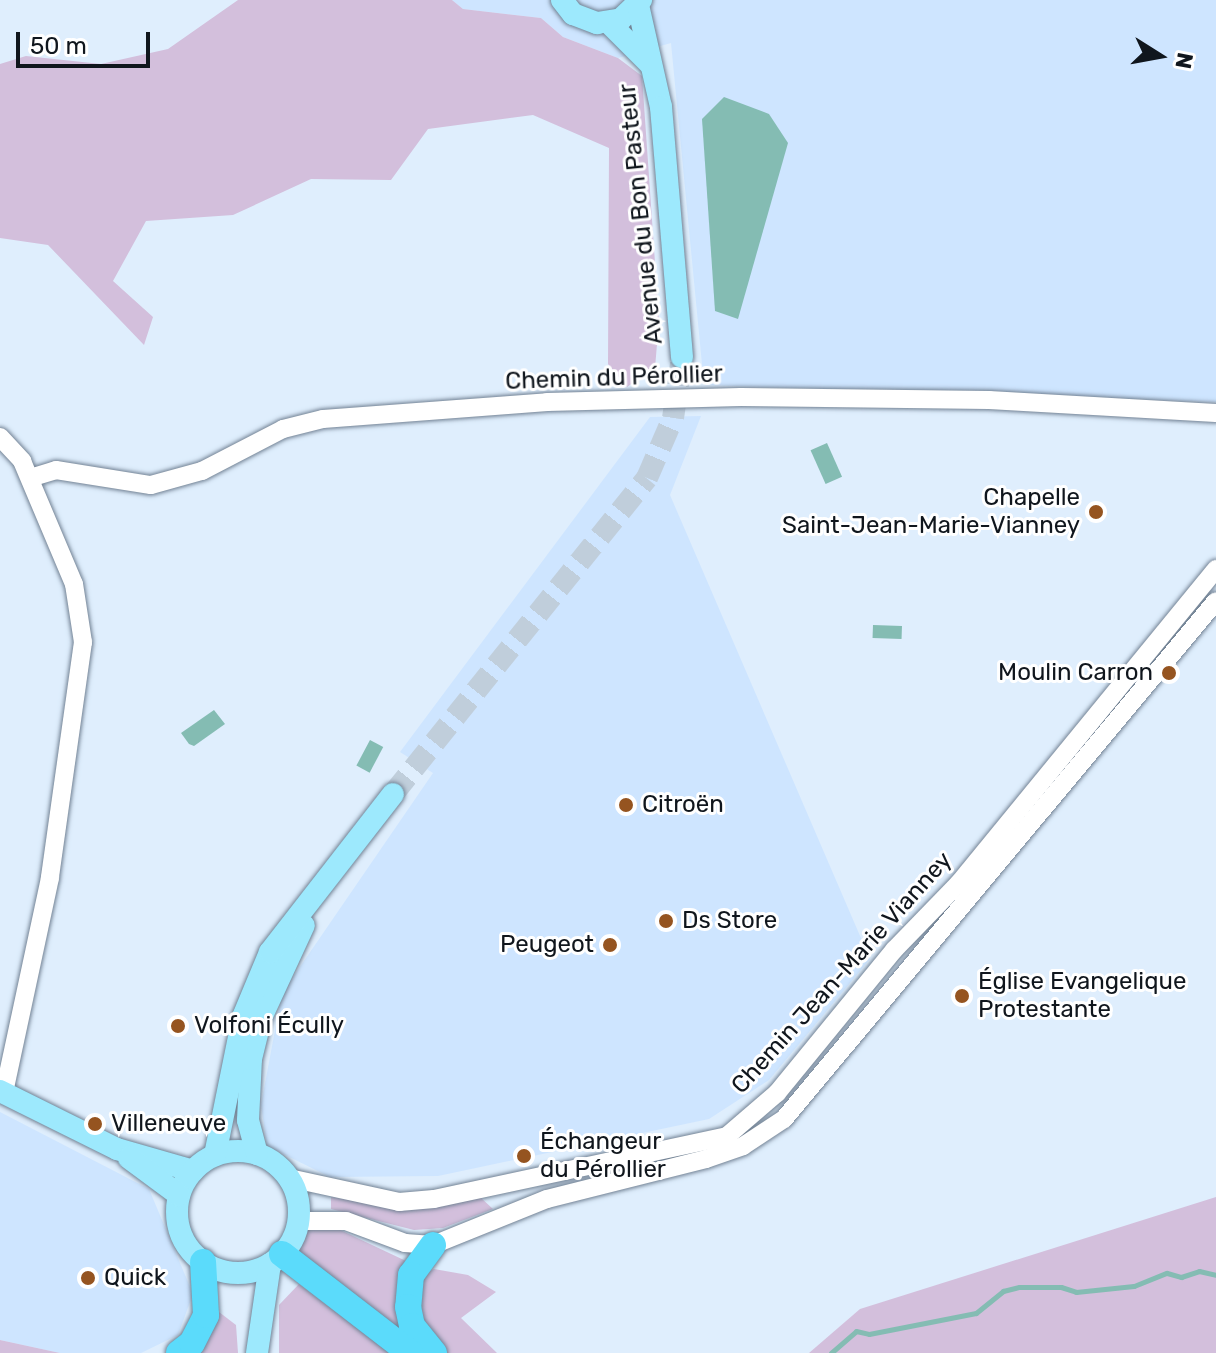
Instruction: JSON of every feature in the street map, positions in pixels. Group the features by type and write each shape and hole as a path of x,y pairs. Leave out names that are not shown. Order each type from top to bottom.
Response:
{"highway":[{"path":"433,1245 411,1275 408,1307 412,1326 434,1353"},
{"path":"276,1259 410,1353"},
{"path":"179,1353 192,1343 206,1315 203,1262"}],"main road":[{"name":"Avenue du Bon Pasteur","path":"562,0 584,20 609,23 652,66"},
{"name":"Avenue du Bon Pasteur","path":"609,23 640,2 661,107 682,357"},
{"path":"215,1155 254,985 270,952 393,794"},
{"path":"257,1154 248,1120 247,1086 261,1018 332,875"},
{"path":"2,1092 117,1149 179,1195"},
{"path":"117,1149 193,1171"},
{"path":"257,1353 276,1259 298,1221 289,1178 257,1154 215,1155 193,1171 179,1195 180,1232 203,1262 238,1273 276,1259"}],"street":[{"name":"Chemin du Pérollier","path":"30,478 56,470 125,484 178,480 259,438 323,419 547,402 741,397 989,400 1216,413"},
{"path":"0,437 30,478 74,584 83,642 50,878 2,1092"},
{"name":"Chemin Jean-Marie Vianney","path":"289,1178 399,1202 434,1199 715,1140 777,1093 863,989 959,883 1216,569"},
{"name":"Chemin Jean-Marie Vianney","path":"433,1245 547,1199 659,1174 743,1146 801,1104 1216,601"},
{"path":"859,1032 857,1019 866,998 863,989"},
{"path":"298,1221 346,1221 405,1243 433,1245"}],"shaded area":[{"path":"238,0 452,0 463,9 541,18 563,37 618,58 642,76 659,320 655,368 627,387 608,364 609,148 533,115 428,129 391,180 311,179 233,215 146,221 113,281 153,317 144,345 48,245 0,238 0,64 26,56 101,64 168,49"},
{"path":"452,0 1216,0 1216,402 704,385 671,43 618,58 563,37 541,18 463,9"},
{"path":"724,97 769,114 788,143 738,319 715,311 702,119"},
{"path":"701,416 670,495 870,959 769,1080 709,1119 438,1176 330,1177 267,1146 261,1105 282,993 433,773 400,752 650,417"},
{"path":"827,443 842,477 826,484 811,450"},
{"path":"873,625 902,626 902,639 873,638"},
{"path":"214,710 225,724 194,746 189,744 181,733"},
{"path":"370,740 383,747 370,773 356,766"},
{"path":"0,1112 149,1189 193,1294 178,1335 141,1353 60,1353 0,1340"},
{"path":"331,1197 411,1210 480,1197 493,1209 443,1228 414,1230 331,1209"},
{"path":"1216,1197 1216,1353 809,1353 860,1309"},
{"path":"334,1227 406,1261 396,1296 404,1333 299,1253 306,1229"},
{"path":"434,1269 468,1275 496,1292 461,1318 497,1353 445,1353 419,1321 421,1275"},
{"path":"299,1284 390,1353 279,1353 279,1305"},
{"path":"219,1312 236,1325 238,1353 194,1353"},
{"path":"0,1340 60,1353 0,1353"}],"waterway":[{"path":"831,1353 856,1331 869,1334 976,1313 1003,1291 1019,1287 1061,1287 1076,1292 1134,1286 1167,1273 1181,1277 1199,1271 1216,1275"}],"tunnel":[{"path":"393,794 647,478 673,418 682,357"}],"place":[{"name":"Chapelle Saint-Jean-Marie-Vianney","path":"1096,512"},
{"name":"Moulin Carron","path":"1169,673"},
{"name":"Citroën","path":"626,805"},
{"name":"Ds Store","path":"666,921"},
{"name":"Peugeot","path":"610,945"},
{"name":"Église Evangelique Protestante","path":"962,996"},
{"name":"Volfoni Écully","path":"178,1026"},
{"name":"Villeneuve","path":"95,1124"},
{"name":"Échangeur du Pérollier","path":"524,1156"},
{"name":"Quick","path":"88,1278"}]}
